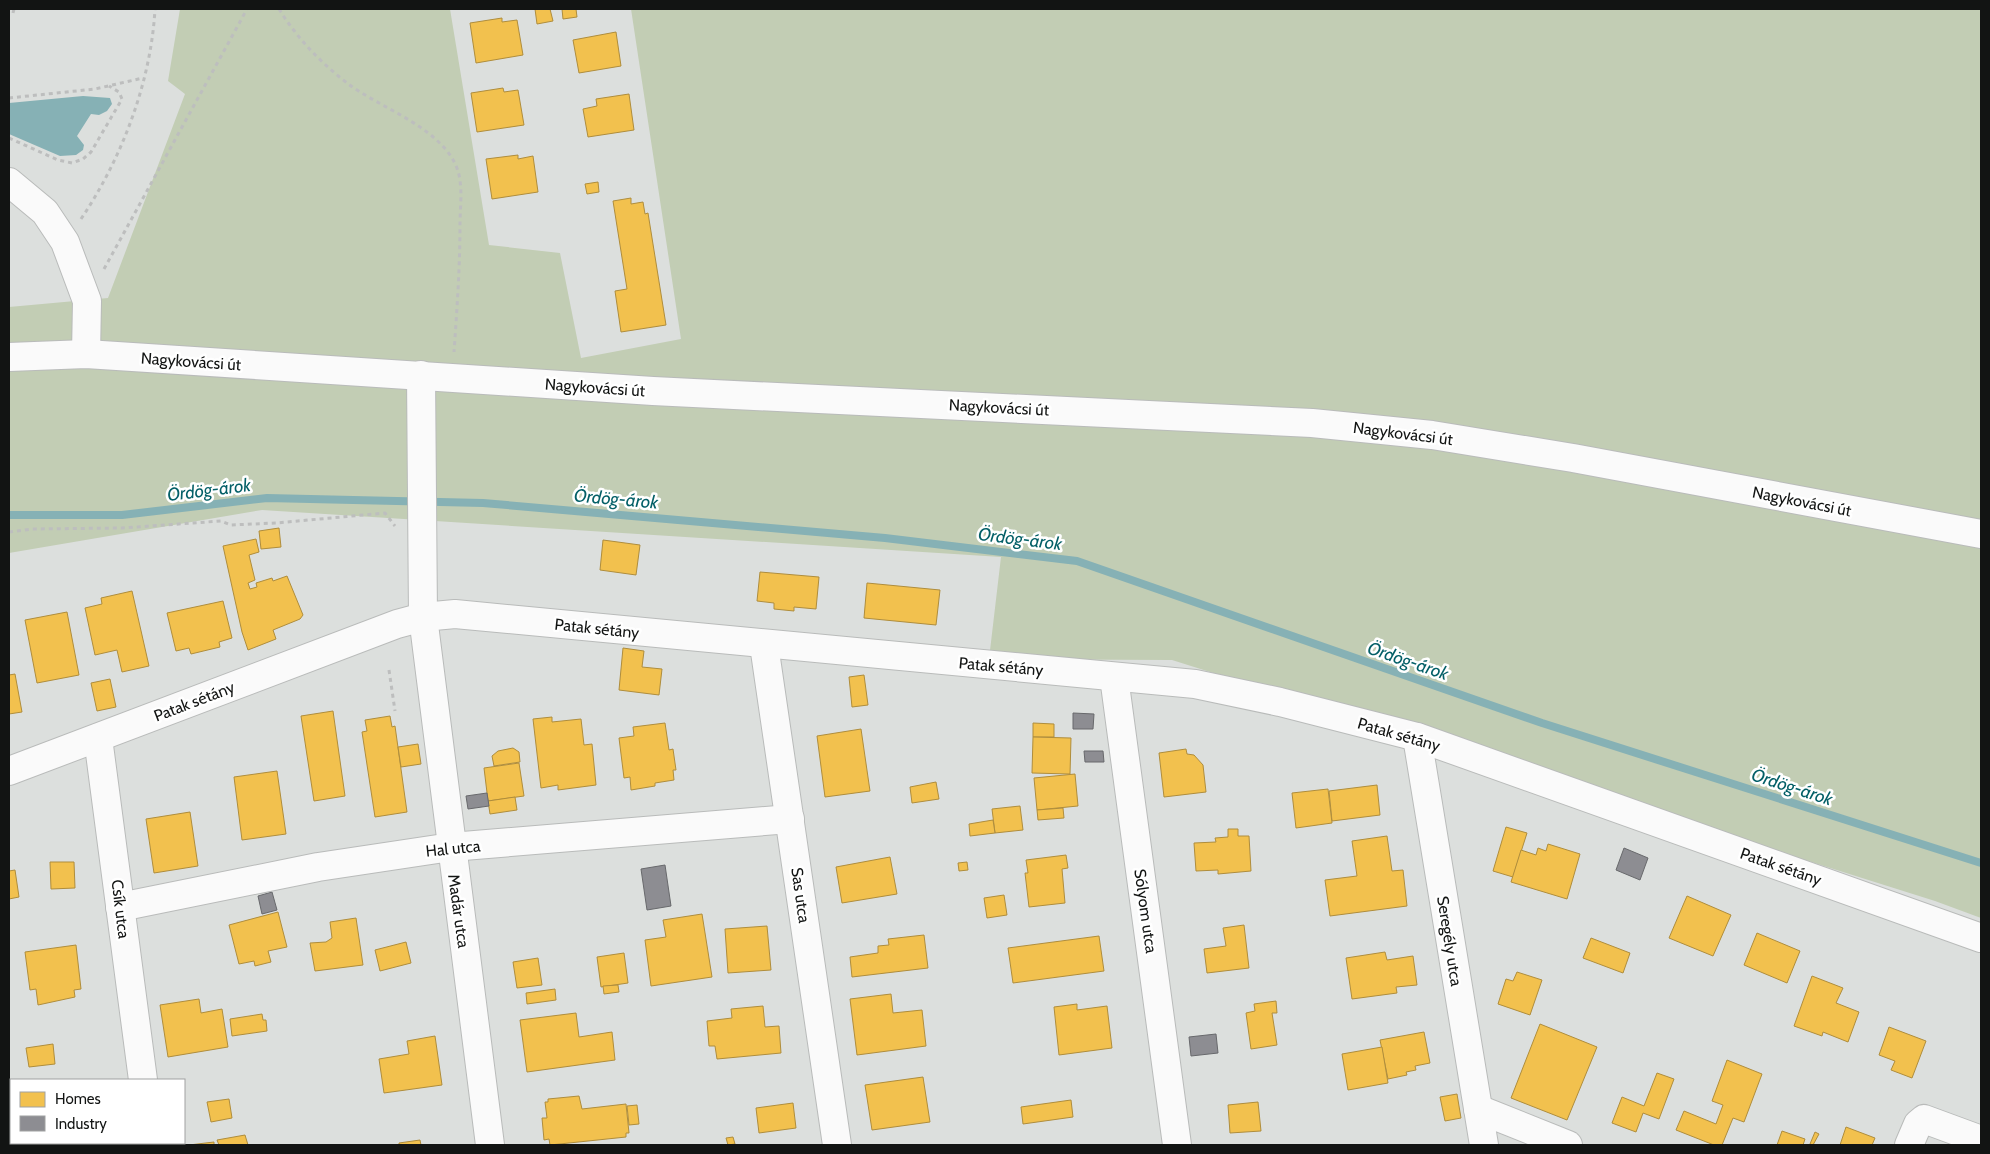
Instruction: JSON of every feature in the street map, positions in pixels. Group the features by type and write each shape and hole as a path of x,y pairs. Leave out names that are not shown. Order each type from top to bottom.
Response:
{"street":[{"path":"9,182 45,212 65,242 87,301 86,354"},
{"name":"Nagykovácsi út","path":"9,357 86,354 653,391 1312,423 1423,434 1574,458 1981,534"},
{"name":"Madár utca","path":"421,375 423,617 490,1145"},
{"name":"Patak sétány","path":"9,771 397,624 423,617 455,614 764,645 1195,684 1280,702 1417,737 1981,938"},
{"name":"Sas utca","path":"764,645 837,1145"},
{"name":"Sólyom utca","path":"1114,677 1177,1145"},
{"name":"Seregély utca","path":"1417,737 1484,1145"},
{"name":"Csík utca","path":"98,738 142,1079"},
{"name":"Hal utca","path":"120,907 318,867 451,847 790,819"},
{"path":"1478,1109 1568,1145"},
{"path":"1909,1145 1918,1124 1924,1120 1981,1140"}],"path":[{"path":"13,14 14,9"},
{"path":"65,242 102,186 131,121 143,78 153,31 155,9"},
{"path":"87,301 247,9"},
{"path":"278,9 303,42 337,75 366,96 428,133 454,161 461,186 460,268 452,378"},
{"path":"9,98 64,93 109,86 143,78"},
{"path":"9,138 58,160 72,162 83,159 91,152 122,99 119,92 109,86"},
{"path":"9,532 32,529 122,528 221,522 231,525 276,523 385,513 398,532 422,527"},
{"path":"389,670 395,711"}],"green space":[{"path":"180,9 450,9 489,245 560,253 581,358 681,339 631,9 1981,9 1981,918 1935,901 1172,660 989,659 1001,557 262,510 9,553 9,307 108,298 185,94 168,81"}],"water":[{"path":"83,96 110,98 112,104 107,111 99,115 91,114 77,136 84,145 83,150 76,155 60,156 9,134 9,103"}],"building: Homes":[{"path":"535,9 550,9 553,21 537,24"},
{"path":"562,9 576,9 577,17 563,19"},
{"path":"502,18 502,22 517,20 523,55 476,63 470,23"},
{"path":"616,32 621,66 579,73 573,40"},
{"path":"503,88 504,92 518,90 524,125 477,132 471,93"},
{"path":"629,94 634,130 588,137 583,109 597,106 596,99"},
{"path":"518,155 518,159 533,156 538,192 492,199 486,159"},
{"path":"598,182 599,192 587,194 585,184"},
{"path":"631,198 631,204 643,202 645,214 648,213 666,325 621,332 615,291 627,289 613,201"},
{"path":"279,528 281,547 261,549 259,531"},
{"path":"256,539 259,552 249,555 255,580 248,583 250,589 257,587 256,583 272,578 273,581 287,576 303,615 300,619 273,630 276,639 248,650 242,632 223,546"},
{"path":"603,540 640,545 636,575 600,570"},
{"path":"760,572 819,577 816,609 794,607 794,611 774,609 774,603 757,601"},
{"path":"867,583 940,590 936,625 864,618"},
{"path":"132,591 149,666 122,672 117,650 95,655 85,608 102,604 101,598"},
{"path":"223,601 232,638 219,642 220,647 191,654 189,648 176,651 167,613"},
{"path":"67,612 79,675 37,683 25,620"},
{"path":"623,648 644,651 642,667 662,669 659,695 619,690"},
{"path":"15,674 22,712 9,714 9,675"},
{"path":"864,675 868,705 852,707 849,677"},
{"path":"110,679 116,707 97,711 91,683"},
{"path":"333,711 345,796 314,801 301,716"},
{"path":"390,716 392,727 395,726 407,812 375,817 362,732 367,731 365,720"},
{"path":"552,717 552,722 581,719 584,745 592,744 596,785 558,790 558,785 541,788 533,719"},
{"path":"665,723 669,750 673,749 676,770 673,770 674,780 655,783 655,786 631,790 630,777 624,778 619,738 634,736 633,727"},
{"path":"1033,723 1054,724 1054,737 1033,737"},
{"path":"861,729 870,791 825,797 817,736"},
{"path":"1033,737 1071,738 1070,774 1032,773"},
{"path":"418,744 421,764 401,767 398,747"},
{"path":"513,748 519,752 520,762 494,766 492,756 498,751"},
{"path":"1186,749 1187,754 1194,755 1203,765 1206,792 1164,797 1159,753"},
{"path":"519,763 524,796 488,801 484,768"},
{"path":"277,771 286,834 242,840 234,777"},
{"path":"1075,774 1078,806 1037,810 1034,778"},
{"path":"936,782 939,799 912,803 910,787"},
{"path":"1377,785 1380,815 1332,821 1329,791"},
{"path":"1328,789 1332,823 1296,828 1292,793"},
{"path":"515,797 517,810 490,814 488,801"},
{"path":"1020,806 1023,830 995,833 992,809"},
{"path":"1063,808 1064,818 1038,820 1037,810"},
{"path":"190,812 198,866 154,873 146,819"},
{"path":"993,820 995,833 970,836 969,824"},
{"path":"1506,827 1527,833 1513,877 1493,871"},
{"path":"1228,829 1238,829 1238,836 1249,836 1251,871 1218,874 1218,870 1196,871 1194,843 1216,842 1215,838 1228,837"},
{"path":"1387,836 1392,871 1403,870 1407,906 1330,916 1325,880 1357,876 1352,841"},
{"path":"1548,844 1580,854 1567,899 1511,882 1521,850 1536,855 1538,848 1546,851"},
{"path":"1066,855 1068,868 1062,869 1065,903 1029,907 1025,873 1028,873 1026,860"},
{"path":"890,857 897,894 842,903 836,867"},
{"path":"50,862 74,862 75,888 51,889"},
{"path":"967,862 968,870 959,871 958,863"},
{"path":"15,870 19,897 9,899 9,871"},
{"path":"1004,895 1007,915 987,918 984,898"},
{"path":"1687,896 1731,915 1713,956 1669,938"},
{"path":"278,912 287,947 268,951 271,962 255,966 254,961 239,964 229,925"},
{"path":"702,914 712,977 651,986 645,940 666,937 663,920"},
{"path":"356,918 363,965 315,971 310,943 326,942 332,938 330,922"},
{"path":"1244,925 1249,968 1207,973 1204,949 1226,946 1223,928"},
{"path":"767,926 771,970 728,973 725,929"},
{"path":"1757,933 1800,951 1787,983 1744,965"},
{"path":"924,935 928,968 852,977 850,957 878,953 878,946 889,945 888,939"},
{"path":"1099,936 1104,971 1013,983 1008,948"},
{"path":"1591,938 1630,953 1623,973 1583,958"},
{"path":"406,942 411,963 380,971 375,950"},
{"path":"76,945 81,989 74,990 75,997 38,1005 36,989 30,990 25,952"},
{"path":"1385,952 1387,960 1413,956 1417,985 1396,987 1397,993 1352,999 1346,958"},
{"path":"624,953 628,983 601,987 597,957"},
{"path":"538,958 542,985 517,988 513,962"},
{"path":"1517,972 1542,980 1530,1015 1498,1004 1506,979 1513,981"},
{"path":"1812,976 1843,988 1836,1003 1859,1012 1848,1042 1823,1032 1822,1036 1794,1026"},
{"path":"618,985 619,992 604,994 603,986"},
{"path":"555,989 556,1000 527,1004 526,993"},
{"path":"891,994 893,1013 922,1010 926,1046 857,1055 850,999"},
{"path":"199,999 201,1013 222,1009 228,1047 168,1057 160,1005"},
{"path":"1276,1001 1277,1013 1272,1013 1277,1045 1251,1049 1246,1013 1255,1011 1254,1004"},
{"path":"1077,1004 1077,1010 1107,1006 1112,1048 1059,1055 1054,1007"},
{"path":"763,1006 765,1027 779,1026 781,1053 717,1059 715,1046 709,1046 707,1021 732,1018 731,1009"},
{"path":"576,1013 579,1037 612,1032 615,1060 527,1072 520,1020"},
{"path":"262,1014 263,1020 266,1020 267,1031 232,1036 230,1019"},
{"path":"1540,1024 1597,1047 1567,1120 1511,1098"},
{"path":"1889,1027 1926,1041 1912,1078 1891,1070 1895,1061 1879,1055"},
{"path":"1424,1032 1430,1063 1415,1066 1416,1070 1406,1072 1407,1075 1388,1079 1380,1040"},
{"path":"435,1036 442,1085 384,1093 379,1059 409,1054 407,1041"},
{"path":"53,1044 55,1064 29,1067 26,1048"},
{"path":"1382,1047 1388,1083 1348,1090 1342,1054"},
{"path":"1727,1060 1762,1074 1744,1122 1733,1118 1722,1145 1714,1145 1676,1130 1684,1111 1716,1124 1723,1105 1712,1101"},
{"path":"1657,1073 1674,1079 1659,1119 1643,1113 1636,1132 1612,1123 1622,1097 1644,1106"},
{"path":"923,1077 930,1122 872,1130 865,1085"},
{"path":"1457,1094 1461,1118 1445,1121 1440,1097"},
{"path":"579,1096 582,1109 626,1104 629,1133 626,1133 626,1137 550,1145 549,1139 544,1140 542,1118 547,1118 545,1102 548,1102 548,1099"},
{"path":"229,1099 232,1118 211,1122 207,1102"},
{"path":"1071,1100 1073,1117 1023,1124 1021,1107"},
{"path":"1258,1102 1261,1131 1230,1133 1228,1105"},
{"path":"793,1103 796,1128 759,1133 756,1108"},
{"path":"637,1105 639,1124 629,1125 627,1106"},
{"path":"1846,1127 1875,1138 1872,1145 1840,1145"},
{"path":"1782,1131 1805,1139 1803,1145 1777,1145"},
{"path":"1815,1132 1819,1134 1813,1145 1810,1144"},
{"path":"245,1135 248,1145 219,1145 217,1140"},
{"path":"733,1137 735,1144 728,1145 726,1138"},
{"path":"420,1140 421,1145 399,1145 399,1143"},
{"path":"214,1142 214,1145 189,1145"},
{"path":"12,1144 103,1144 103,1145"}],"building: Industry":[{"path":"1073,713 1094,714 1093,729 1073,729"},
{"path":"1084,751 1103,751 1104,762 1085,762"},
{"path":"487,793 489,806 468,809 466,796"},
{"path":"1624,848 1648,858 1640,880 1616,870"},
{"path":"665,865 671,906 647,910 641,869"},
{"path":"272,892 277,910 262,914 258,896"},
{"path":"1216,1034 1218,1053 1191,1056 1189,1037"}],"waterway":[{"name":"Ördög-árok","path":"9,515 122,515 267,498 483,503 885,538 1077,561 1542,723 1981,863"}]}
